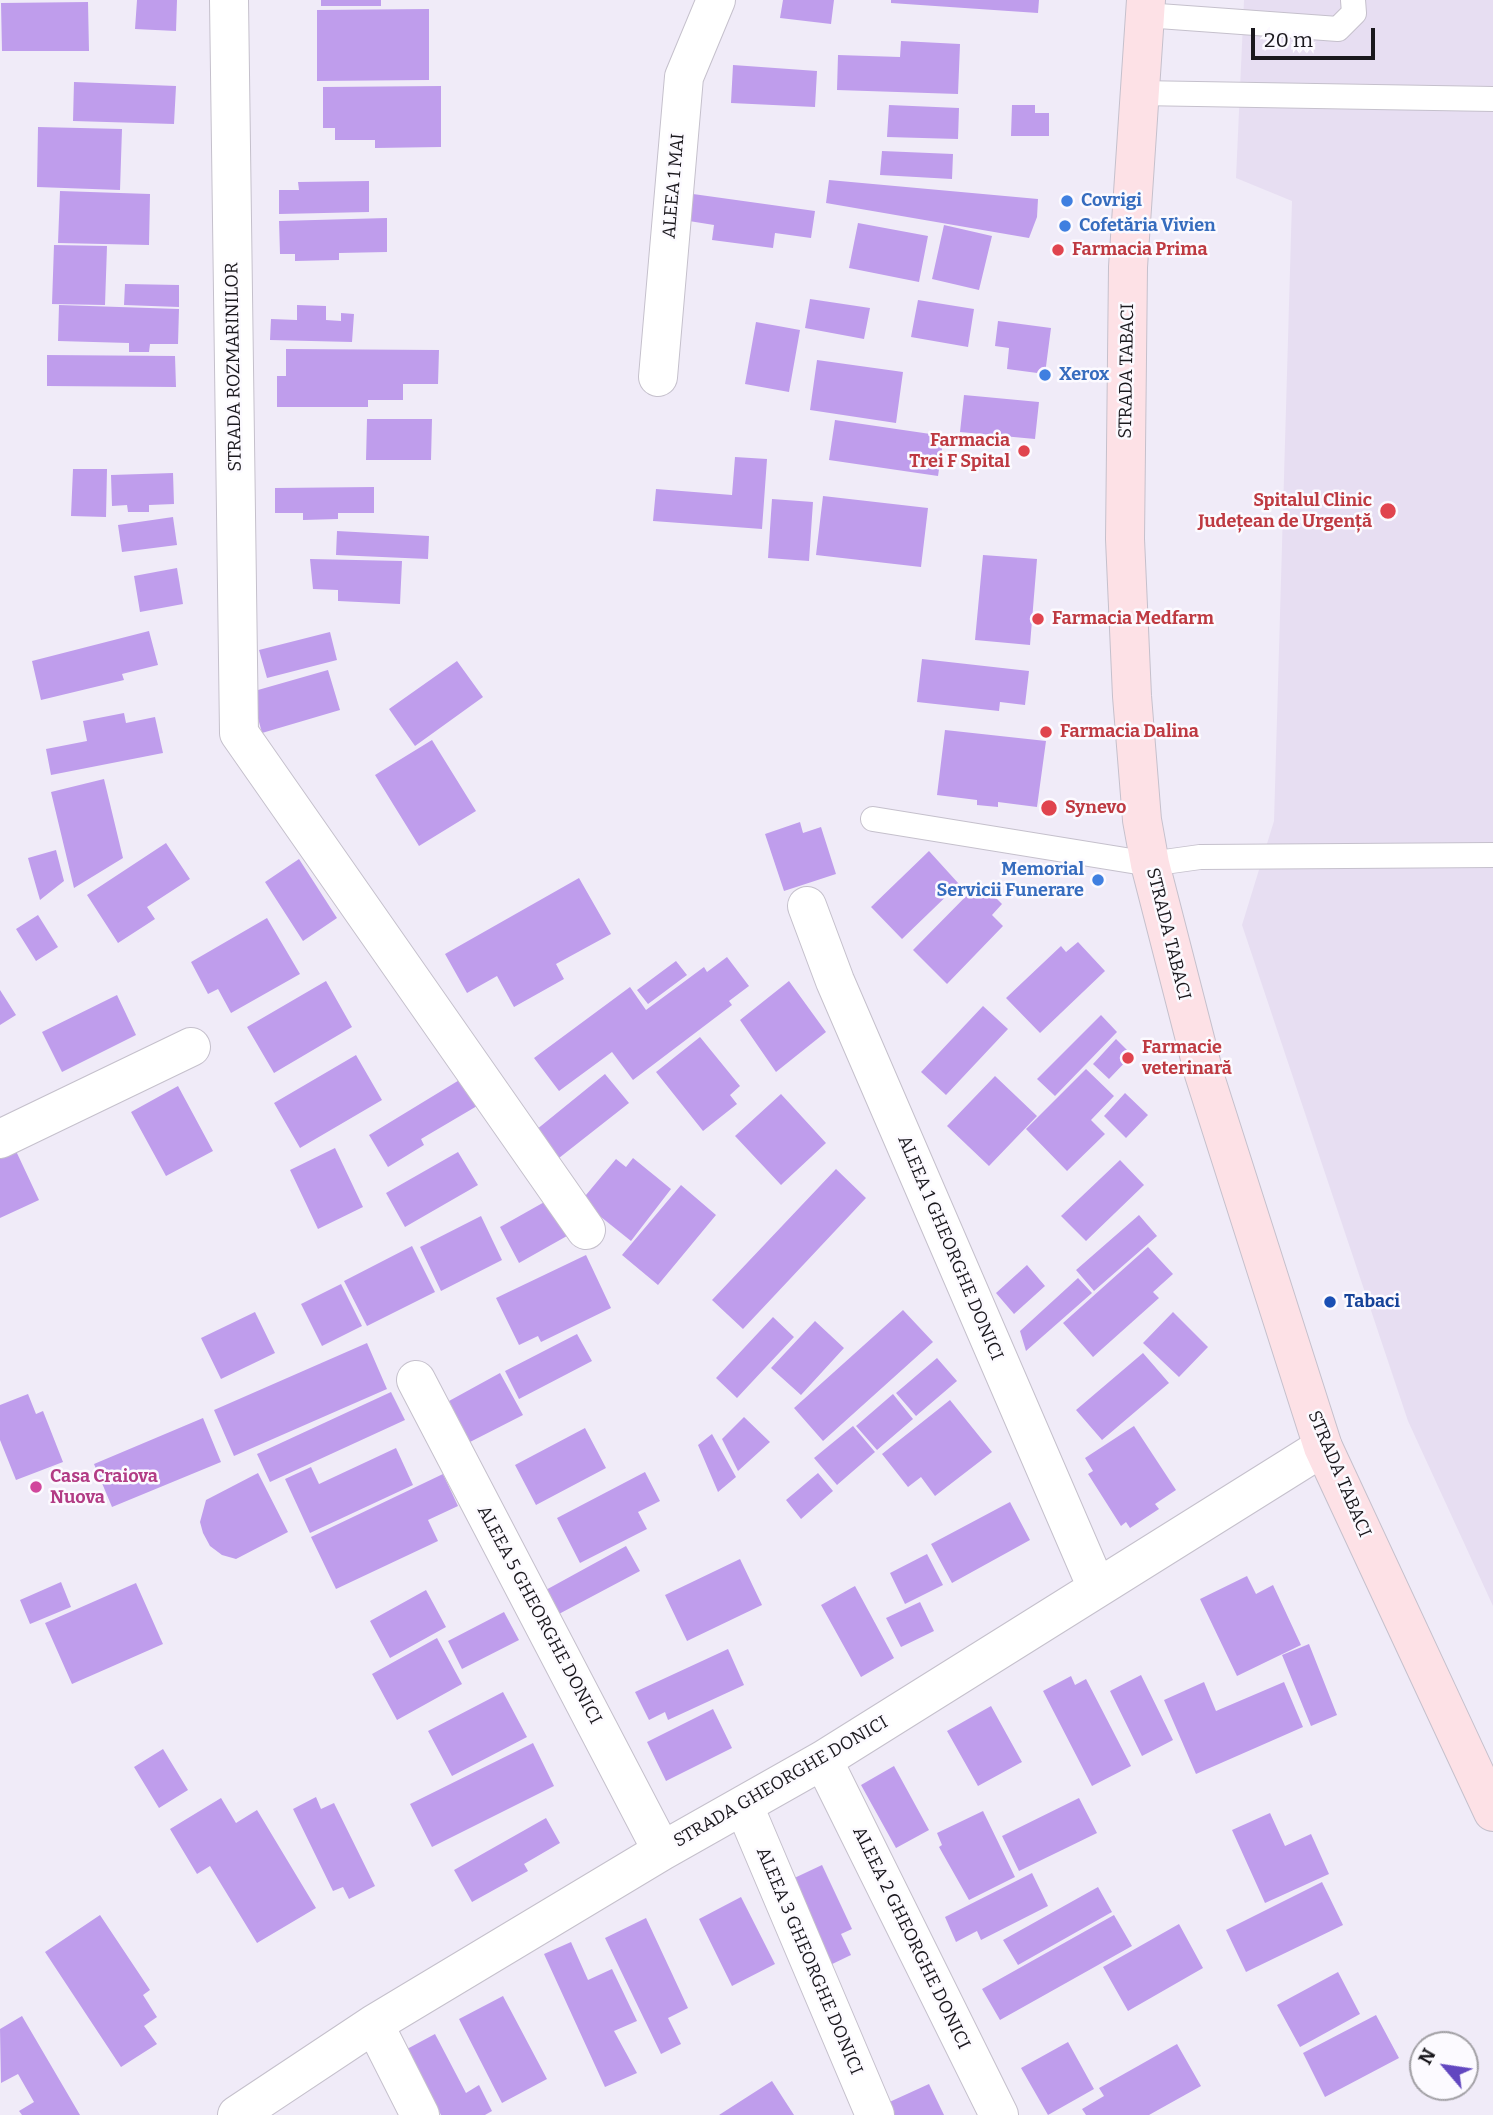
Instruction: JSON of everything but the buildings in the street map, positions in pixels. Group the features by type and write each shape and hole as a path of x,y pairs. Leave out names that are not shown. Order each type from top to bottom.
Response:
{"main road":[{"name":"STRADA TABACI","path":"1145,8 1128,267 1125,539 1132,696 1142,820 1150,864 1204,1074 1323,1447 1493,1812"}],"street":[{"name":"STRADA ROZMARINILOR","path":"229,0 239,733 586,1230"},
{"name":"ALEEA 1 MAI","path":"658,377 684,77 716,0"},
{"name":"ALEEA 1 GHEORGHE DONICI","path":"807,906 835,981 1097,1588"},
{"path":"0,1139 191,1047"},
{"name":"ALEEA 5 GHEORGHE DONICI","path":"416,1380 662,1851"},
{"name":"STRADA GHEORGHE DONICI","path":"237,2115 374,2024 662,1851 823,1760 1323,1447"},
{"name":"ALEEA 2 GHEORGHE DONICI","path":"823,1760 999,2115"},
{"name":"ALEEA 3 GHEORGHE DONICI","path":"744,1806 875,2115"},
{"path":"374,2024 420,2115"}],"lane":[{"path":"1145,8 1338,29 1354,13 1353,0"},
{"path":"1138,93 1493,99"},
{"path":"873,819 1150,864 1200,857 1493,855"}],"shaded area":[{"name":"Spitalul Clinic Județean de Urgență","path":"1244,0 1493,0 1493,1606 1408,1421 1242,925 1274,821 1292,201 1236,178"}],"place":[{"name":"Covrigi","path":"1067,201"},
{"name":"Cofetăria Vivien","path":"1065,226"},
{"name":"Farmacia Prima","path":"1058,250"},
{"name":"Xerox","path":"1045,375"},
{"name":"Farmacia Trei F Spital","path":"1024,451"},
{"name":"Spitalul Clinic Județean de Urgență","path":"1388,511"},
{"name":"Farmacia Medfarm","path":"1038,619"},
{"name":"Farmacia Dalina","path":"1046,732"},
{"name":"Synevo","path":"1049,808"},
{"name":"Memorial Servicii Funerare","path":"1098,880"},
{"name":"Farmacie veterinară","path":"1128,1058"},
{"name":"Tabaci","path":"1330,1302"},
{"name":"Casa Craiova Nuova","path":"36,1487"}]}
